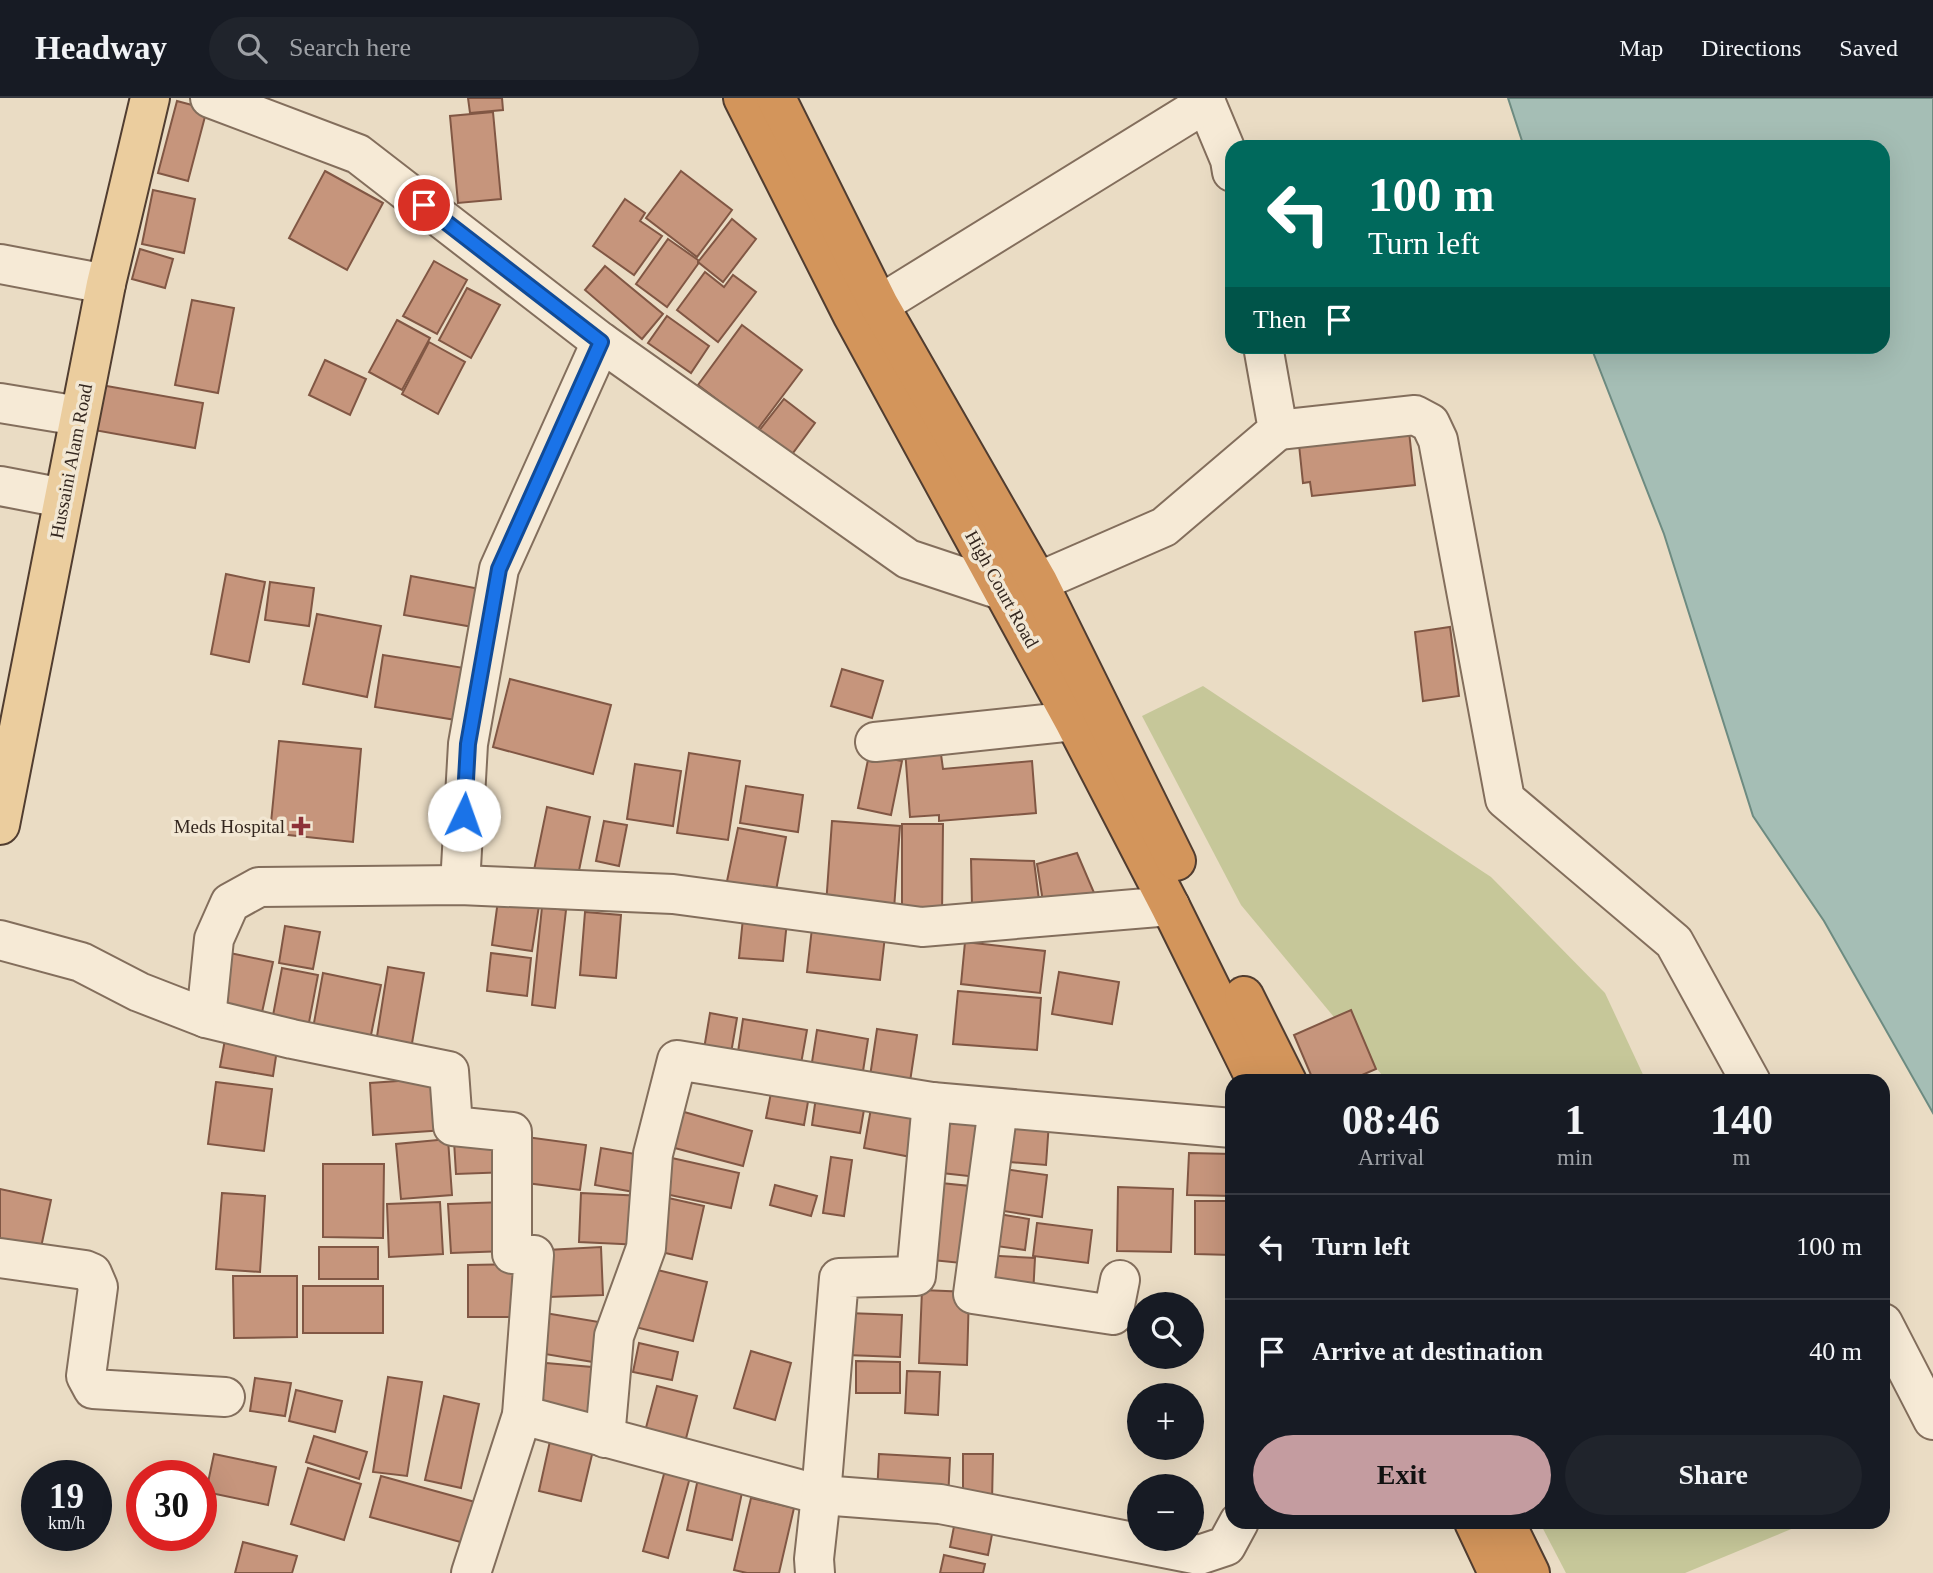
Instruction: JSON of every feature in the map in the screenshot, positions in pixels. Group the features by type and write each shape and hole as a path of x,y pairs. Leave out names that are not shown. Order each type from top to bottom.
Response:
{"highway":[{"name":"High Court Road","path":"743,98 853,316 1021,586 1074,721 1253,1074"},
{"name":"High Court Road","path":"776,98 1021,586 1283,1074"},
{"path":"1477,1529 1498,1573"},
{"path":"1508,1529 1530,1573"}],"main road":[{"name":"Hussaini Alam Road","path":"0,825 106,284 150,98"}],"street":[{"path":"210,98 358,154 601,342 908,559 1021,586 1164,527 1278,430 1415,415 1430,424 1438,440 1505,799 1674,942 1747,1074"},
{"path":"879,305 1205,100 1225,148"},
{"path":"0,264 106,284"},
{"path":"460,885 468,744 499,569 601,342"},
{"path":"1264,354 1278,430"},
{"path":"0,403 79,415"},
{"path":"0,486 63,498"},
{"path":"874,742 1074,721"},
{"path":"206,1018 214,939 230,903 259,887 460,885 673,894 922,927 1170,906"},
{"path":"0,940 81,962 139,992 206,1018 292,1039 449,1071 453,1126 512,1132 512,1254 534,1255 522,1415 471,1573"},
{"path":"605,1438 614,1336 646,1248 653,1154 677,1060 932,1102 1225,1127"},
{"path":"815,1573 814,1559 839,1278 916,1276 932,1102"},
{"path":"998,1108 973,1294 1113,1315 1120,1280"},
{"path":"0,1258 92,1273 98,1287 86,1376 93,1389 225,1397"},
{"path":"1890,1337 1933,1420"},
{"path":"522,1415 821,1496 940,1504 1199,1555 1226,1546 1235,1529"}],"green space":[{"path":"1203,686 1491,877 1605,993 1643,1074 1381,1074 1241,905 1142,716"},
{"path":"1543,1529 1791,1529 1685,1573 1566,1573"}],"water":[{"path":"1508,98 1933,98 1933,1113 1824,921 1753,816 1664,534 1594,354 1890,354 1890,140 1522,140"}],"building":[{"path":"468,98 502,98 503,110 470,113"},
{"path":"177,101 207,109 188,181 158,173"},
{"path":"493,112 501,199 458,203 450,116"},
{"path":"325,171 383,203 347,270 289,238"},
{"path":"681,171 732,210 697,257 646,218"},
{"path":"153,190 195,199 184,253 142,244"},
{"path":"625,199 645,213 640,221 662,236 634,275 593,246"},
{"path":"732,219 756,239 723,282 698,262"},
{"path":"668,239 698,260 698,264 667,307 636,284"},
{"path":"140,249 173,259 165,288 132,279"},
{"path":"434,261 467,280 437,334 403,316"},
{"path":"605,266 663,314 642,339 585,290"},
{"path":"705,272 724,287 733,275 756,292 718,342 677,310"},
{"path":"467,288 500,305 471,358 439,340"},
{"path":"192,300 234,308 218,393 175,385"},
{"path":"667,316 709,346 691,373 648,343"},
{"path":"397,320 430,338 402,390 369,372"},
{"path":"742,325 802,370 757,430 698,385"},
{"path":"429,342 465,362 438,414 402,394"},
{"path":"325,360 366,379 350,415 309,395"},
{"path":"101,385 203,403 195,448 94,430"},
{"path":"784,399 815,423 790,457 758,432"},
{"path":"1408,423 1415,485 1312,496 1310,482 1303,483 1298,435"},
{"path":"226,574 265,582 249,662 211,654"},
{"path":"411,576 480,589 473,627 404,615"},
{"path":"270,582 314,588 309,626 265,620"},
{"path":"317,614 381,626 367,697 303,684"},
{"path":"1450,627 1459,696 1423,701 1415,632"},
{"path":"383,655 464,668 456,720 375,707"},
{"path":"842,669 883,681 872,718 831,706"},
{"path":"510,679 611,705 593,774 493,747"},
{"path":"279,741 361,749 353,842 270,833"},
{"path":"940,747 943,769 1032,761 1036,813 939,821 939,815 910,817 905,749"},
{"path":"689,753 740,761 728,840 677,833"},
{"path":"869,755 902,761 891,815 858,808"},
{"path":"635,764 681,771 673,826 627,819"},
{"path":"746,786 803,795 798,832 740,823"},
{"path":"547,807 590,817 576,885 533,875"},
{"path":"604,821 627,825 619,866 596,861"},
{"path":"832,821 900,826 894,909 826,905"},
{"path":"902,824 943,824 942,917 902,916"},
{"path":"738,828 786,837 775,896 726,886"},
{"path":"1077,853 1095,895 1044,908 1037,864"},
{"path":"971,859 1034,861 1040,908 972,905"},
{"path":"499,893 540,899 532,951 492,945"},
{"path":"542,907 566,910 555,1008 532,1005"},
{"path":"585,912 621,915 616,978 580,975"},
{"path":"743,918 787,921 783,961 739,958"},
{"path":"285,926 320,932 313,969 279,963"},
{"path":"812,928 885,936 880,980 807,972"},
{"path":"965,942 1045,951 1040,993 961,984"},
{"path":"230,953 273,962 261,1017 218,1008"},
{"path":"491,953 531,958 527,996 487,991"},
{"path":"388,967 424,973 410,1055 375,1049"},
{"path":"282,968 318,975 307,1033 271,1026"},
{"path":"1059,972 1119,982 1112,1024 1052,1014"},
{"path":"323,973 381,985 369,1045 312,1034"},
{"path":"958,991 1041,998 1037,1050 953,1044"},
{"path":"1351,1010 1376,1069 1364,1074 1311,1074 1294,1035"},
{"path":"710,1013 737,1018 729,1065 702,1061"},
{"path":"743,1019 807,1030 799,1075 736,1065"},
{"path":"877,1029 917,1035 908,1095 868,1090"},
{"path":"817,1030 868,1039 861,1084 810,1075"},
{"path":"226,1034 278,1043 273,1076 220,1067"},
{"path":"441,1078 445,1130 373,1135 370,1083"},
{"path":"216,1082 272,1089 264,1151 208,1144"},
{"path":"773,1083 810,1090 804,1125 766,1118"},
{"path":"817,1090 866,1098 860,1133 812,1125"},
{"path":"873,1097 926,1107 916,1158 864,1148"},
{"path":"941,1106 994,1113 986,1178 933,1172"},
{"path":"677,1110 752,1131 743,1166 667,1146"},
{"path":"1000,1119 1049,1122 1046,1165 998,1161"},
{"path":"519,1136 586,1145 580,1190 519,1182"},
{"path":"510,1138 511,1172 456,1174 454,1141"},
{"path":"448,1139 452,1195 401,1199 396,1144"},
{"path":"601,1148 641,1155 634,1192 595,1185"},
{"path":"1189,1153 1225,1154 1225,1196 1187,1195"},
{"path":"663,1156 739,1173 731,1208 656,1192"},
{"path":"831,1157 852,1160 844,1216 823,1213"},
{"path":"323,1164 384,1164 383,1238 323,1237"},
{"path":"997,1168 1047,1175 1042,1217 991,1209"},
{"path":"931,1182 970,1186 961,1263 923,1259"},
{"path":"775,1185 817,1196 811,1216 770,1205"},
{"path":"1118,1187 1173,1189 1171,1252 1117,1251"},
{"path":"0,1189 51,1200 39,1257 0,1248"},
{"path":"222,1193 265,1196 260,1272 216,1269"},
{"path":"581,1193 644,1196 642,1245 579,1242"},
{"path":"664,1197 704,1206 692,1259 652,1250"},
{"path":"1195,1201 1225,1201 1225,1255 1195,1254"},
{"path":"440,1202 443,1254 389,1257 387,1204"},
{"path":"505,1202 507,1251 451,1253 448,1204"},
{"path":"993,1213 1029,1219 1025,1250 989,1245"},
{"path":"1037,1223 1092,1230 1088,1263 1033,1256"},
{"path":"319,1247 378,1247 378,1279 319,1279"},
{"path":"601,1247 603,1295 549,1297 547,1250"},
{"path":"981,1255 1035,1258 1033,1295 979,1291"},
{"path":"527,1264 527,1317 468,1317 468,1265"},
{"path":"641,1266 707,1282 693,1341 627,1325"},
{"path":"233,1276 297,1276 297,1337 234,1338"},
{"path":"303,1286 383,1286 383,1333 303,1333"},
{"path":"922,1290 969,1292 967,1365 919,1363"},
{"path":"545,1313 605,1323 599,1363 539,1353"},
{"path":"847,1313 902,1315 900,1357 846,1355"},
{"path":"639,1343 678,1352 672,1380 633,1372"},
{"path":"751,1351 791,1363 775,1420 734,1408"},
{"path":"856,1361 900,1362 900,1393 856,1393"},
{"path":"546,1363 592,1367 588,1418 541,1414"},
{"path":"907,1371 940,1372 938,1415 905,1413"},
{"path":"388,1377 422,1382 407,1476 373,1472"},
{"path":"255,1378 291,1383 285,1416 250,1411"},
{"path":"657,1386 697,1396 683,1450 643,1439"},
{"path":"296,1390 342,1401 335,1432 289,1421"},
{"path":"444,1396 479,1404 461,1488 425,1480"},
{"path":"552,1432 595,1442 581,1501 539,1491"},
{"path":"314,1436 367,1452 359,1479 306,1462"},
{"path":"214,1454 276,1467 268,1505 217,1494 217,1460 213,1460"},
{"path":"879,1454 950,1458 948,1500 877,1495"},
{"path":"963,1454 993,1454 992,1502 963,1501"},
{"path":"667,1463 692,1470 668,1558 643,1551"},
{"path":"308,1468 361,1484 344,1540 291,1524"},
{"path":"699,1474 744,1483 732,1540 687,1530"},
{"path":"381,1476 475,1502 464,1543 370,1517"},
{"path":"751,1498 794,1508 779,1573 747,1573 734,1570"},
{"path":"957,1511 995,1519 988,1555 950,1547"},
{"path":"243,1542 297,1556 292,1573 235,1573"},
{"path":"944,1555 985,1564 983,1573 940,1573"}],"place":[{"name":"Meds Hospital","path":"301,826"}],"route":[{"path":"424,205 601,342 499,569 468,744 464,815"}]}
